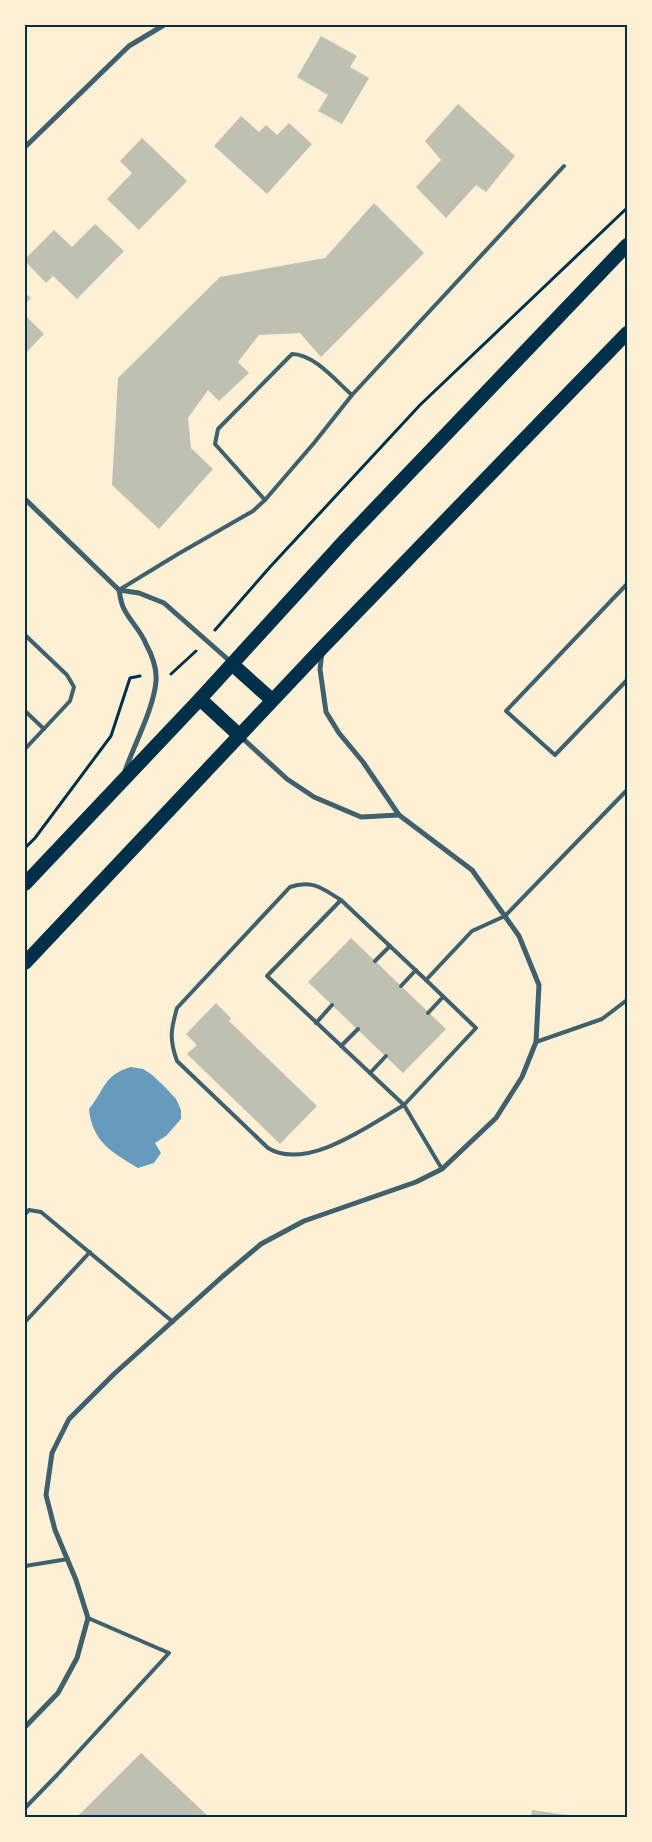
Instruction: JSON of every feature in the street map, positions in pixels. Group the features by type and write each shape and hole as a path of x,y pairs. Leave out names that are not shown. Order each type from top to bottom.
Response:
{"highway":[{"path":"25,884 200,699 352,533 627,245"},
{"path":"25,964 272,700 627,333"},
{"path":"232,664 272,700"},
{"path":"200,699 240,736"}],"street":[{"path":"25,147 129,46 164,25"},
{"path":"25,500 118,590 123,608 144,638 154,664 155,690 121,782"},
{"path":"118,590 139,593 156,599 207,640 232,664"},
{"path":"25,1727 58,1693 77,1658 88,1618 68,1559 55,1530 46,1495 52,1453 69,1419 114,1374 223,1276 262,1244 304,1221 416,1182 442,1169 496,1118 522,1077 536,1042 539,986 519,936 472,870 399,815 326,712 320,669 323,647"},
{"path":"240,736 287,779 314,797 360,817 399,815"}],"lane":[{"path":"118,590 253,511 265,500 314,444 352,395 564,166"},
{"path":"265,500 214,444 218,429 292,354 302,354 313,360 352,395"},
{"path":"627,584 506,710 555,755 627,680"},
{"path":"25,635 67,674 74,687 70,701 25,749"},
{"path":"25,711 44,729"},
{"path":"426,980 472,931 505,916 627,790"},
{"path":"301,883 316,886 341,900 390,946 476,1028 404,1105 338,1143 302,1154 284,1155 276,1153 268,1148 177,1061 171,1044 173,1022 177,1008 290,887 301,883"},
{"path":"341,900 267,976 404,1105 442,1169"},
{"path":"375,961 390,946"},
{"path":"401,986 416,970"},
{"path":"428,1012 444,997"},
{"path":"536,1042 602,1019 627,1000"},
{"path":"316,1022 332,1005"},
{"path":"341,1046 358,1029"},
{"path":"370,1073 386,1056"},
{"path":"25,1214 29,1210 41,1212 173,1322"},
{"path":"25,1322 90,1252"},
{"path":"25,1566 68,1559"},
{"path":"25,1808 169,1653 88,1618"}],"path":[{"path":"25,848 35,838 111,736 130,678 172,674 207,640 270,566 420,405 627,208"}],"water":[{"path":"131,1067 143,1069 151,1074 176,1099 181,1110 181,1119 166,1136 155,1143 161,1153 154,1163 138,1168 112,1151 99,1138 94,1130 89,1109 105,1084 115,1074"}],"building":[{"path":"321,36 357,56 350,67 369,78 342,124 318,111 328,95 297,77"},
{"path":"458,104 515,156 486,192 476,185 446,218 416,187 441,160 425,141"},
{"path":"241,116 259,132 266,125 277,135 289,123 312,144 267,194 214,146"},
{"path":"142,138 187,181 139,230 107,199 132,173 120,161"},
{"path":"374,203 424,253 321,357 300,333 259,335 238,362 249,373 219,401 208,390 188,418 191,448 213,469 159,529 112,485 118,378 220,277 325,258"},
{"path":"95,224 124,251 77,299 53,276 46,283 25,261 54,230 72,247"},
{"path":"25,293 31,298 25,304"},
{"path":"25,315 44,334 25,354"},
{"path":"351,938 446,1029 403,1073 308,982"},
{"path":"216,1003 231,1018 229,1021 317,1106 280,1144 187,1054 197,1045 186,1034"},
{"path":"141,1753 209,1817 77,1817"},
{"path":"532,1810 574,1816 574,1817 531,1817"}]}
